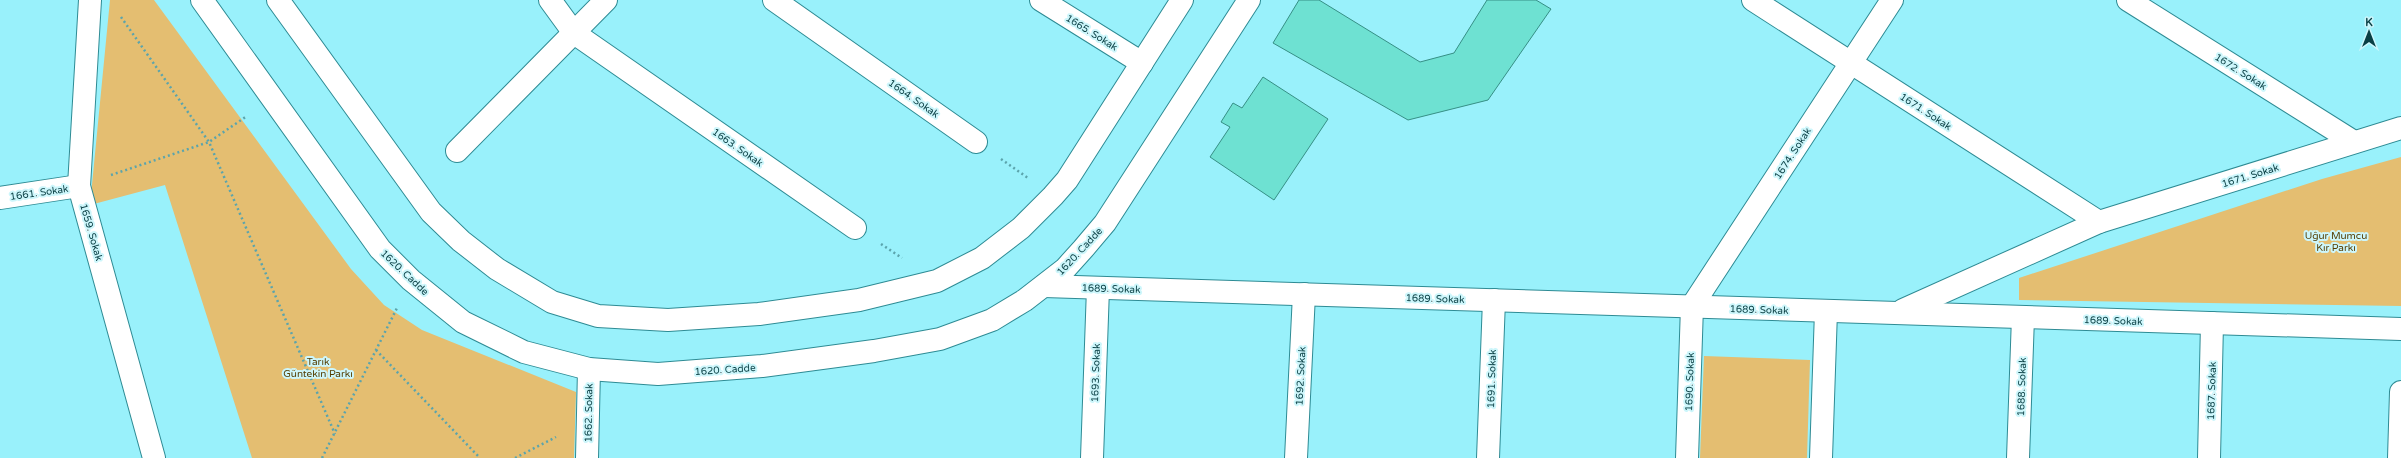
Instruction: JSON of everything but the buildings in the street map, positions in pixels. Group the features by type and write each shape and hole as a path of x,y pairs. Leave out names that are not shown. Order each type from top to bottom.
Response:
{"street":[{"name":"1659. Sokak","path":"90,0 79,186 154,458"},
{"name":"1620. Cadde","path":"202,0 380,249 411,280 463,322 524,352 589,369 658,374 762,366 874,351 940,338 992,320 1044,286 1065,269 1105,223 1249,0"},
{"path":"278,0 431,212 461,241 497,269 552,302 598,316 668,320 759,314 859,300 937,281 982,258 1020,228 1067,180 1182,0"},
{"name":"1663. Sokak","path":"550,0 574,33 855,228"},
{"path":"457,151 606,0"},
{"name":"1664. Sokak","path":"774,0 976,142"},
{"name":"1665. Sokak","path":"1041,0 1142,63"},
{"name":"1671. Sokak","path":"1753,0 2099,222"},
{"name":"1674. Sokak","path":"1692,306 1892,0"},
{"name":"1672. Sokak","path":"2128,0 2354,142"},
{"name":"1671. Sokak","path":"1898,312 2099,222 2401,128"},
{"name":"1661. Sokak","path":"0,198 79,186"},
{"name":"1689. Sokak","path":"1044,286 2401,329"},
{"name":"1693. Sokak","path":"1092,458 1098,288"},
{"name":"1692. Sokak","path":"1296,458 1304,294"},
{"name":"1691. Sokak","path":"1488,458 1494,300"},
{"name":"1690. Sokak","path":"1687,458 1692,306"},
{"path":"1821,458 1826,311"},
{"name":"1688. Sokak","path":"2018,458 2023,317"},
{"name":"1687. Sokak","path":"2209,458 2212,323"},
{"name":"1662. Sokak","path":"587,458 589,369"},
{"path":"2399,458 2401,392"}],"path":[{"path":"118,13 209,142 334,434"},
{"path":"79,186 209,142 272,98"},
{"path":"976,142 1053,196"},
{"path":"855,228 937,281"},
{"path":"322,458 411,280"},
{"path":"376,350 480,458"},
{"path":"515,458 588,420"}],"green space":[{"name":"Tarık Güntekin Parkı","path":"110,0 154,0 351,269 384,305 422,330 576,392 574,458 252,458 165,185 90,205"},
{"name":"Uğur Mumcu Kır Parkı","path":"2401,157 2401,306 2019,300 2019,278 2322,179"},
{"path":"1704,356 1810,360 1807,458 1700,458"}]}
